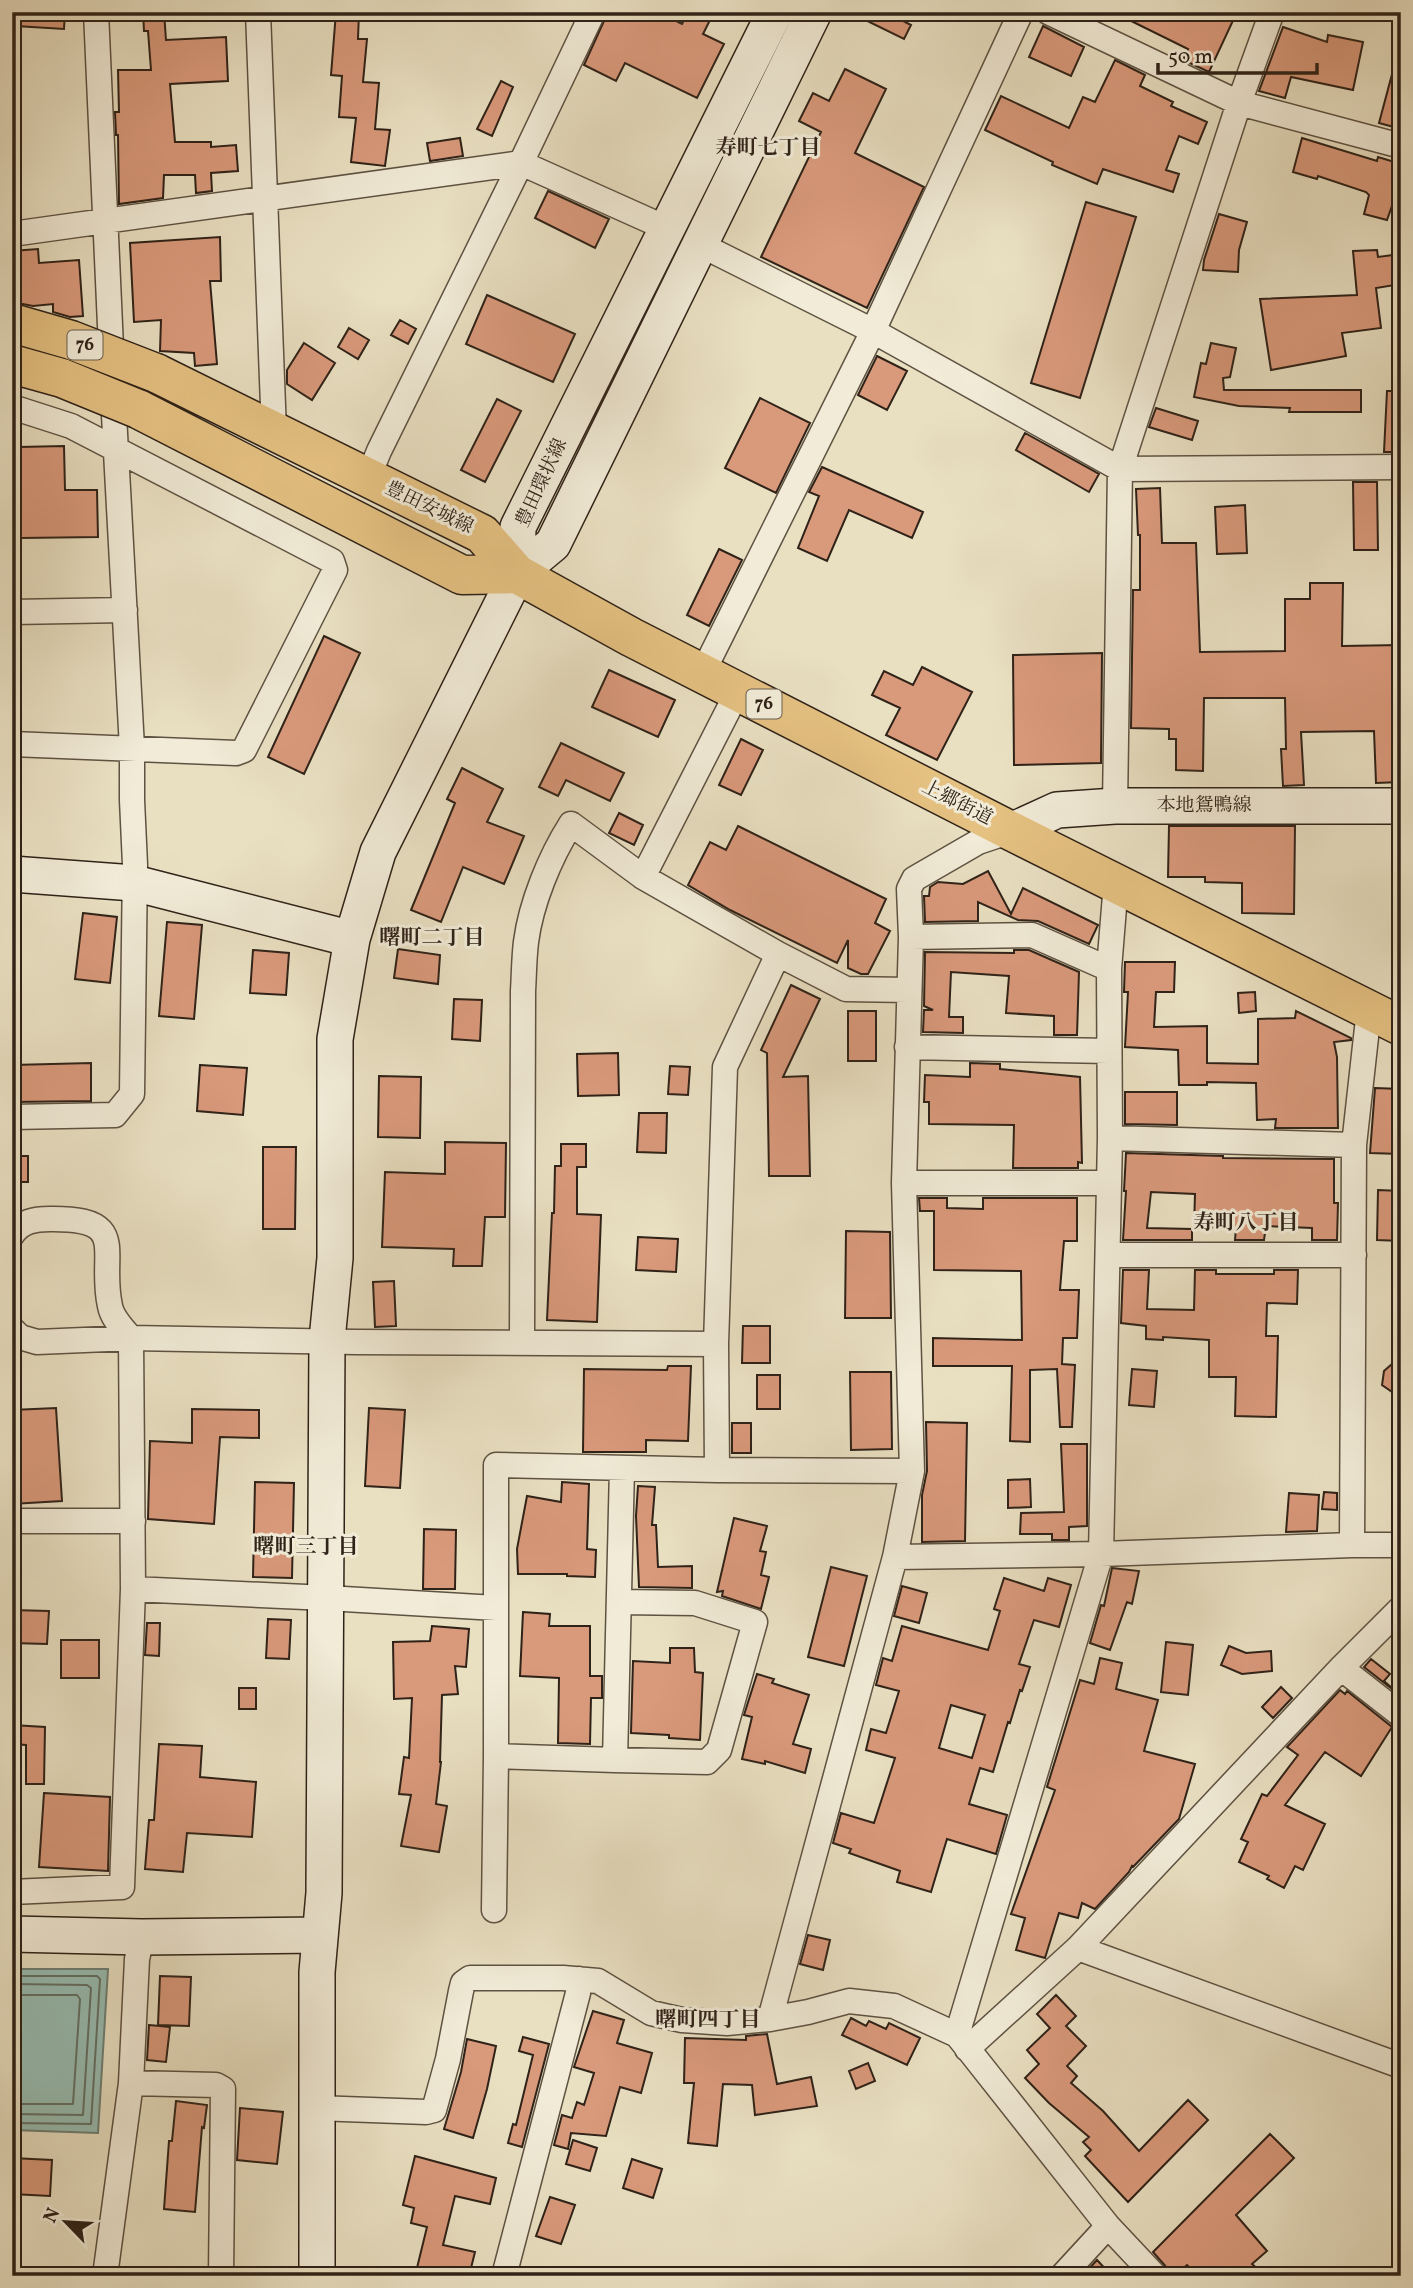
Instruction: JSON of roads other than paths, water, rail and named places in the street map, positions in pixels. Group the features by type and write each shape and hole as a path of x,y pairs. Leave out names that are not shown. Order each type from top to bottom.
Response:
{"main road":[{"name":"豊田安城線","path":"12,323 71,340 156,373 482,534 517,575"},
{"name":"76","path":"12,364 62,378 138,410 462,575 517,575"},
{"name":"上郷街道","path":"517,575 631,637 1011,831 1385,1018"}],"street":[{"path":"12,1117 115,1115 132,1094 132,748 115,449 96,12"},
{"path":"258,12 274,432"},
{"path":"368,478 593,12"},
{"name":"豊田環状線","path":"517,575 518,527 775,12"},
{"name":"豊田環状線","path":"517,575 553,544 814,12"},
{"path":"703,672 873,331 1021,12"},
{"path":"1048,12 1239,103 1401,146"},
{"path":"1115,806 1120,469 1239,103 1272,12"},
{"path":"12,234 521,163 666,228"},
{"path":"699,244 873,331 1120,469 1401,467"},
{"path":"12,407 71,426 332,561 335,569 244,750 236,754 12,744"},
{"path":"317,2276 317,1972 324,1879 327,1340 335,1258 335,1039 352,939 378,852 517,575"},
{"path":"12,612 125,610"},
{"path":"643,877 738,691"},
{"name":"本地鴛鴨線","path":"1011,831 1057,810 1115,806 1401,806"},
{"path":"522,1342 523,991 526,940 556,848 571,824 643,877 778,954 846,989 908,990"},
{"path":"770,2019 895,1557 912,1471 905,1183 911,937 909,889 914,879 978,842 1011,831"},
{"path":"12,874 134,883 352,939"},
{"path":"962,2042 1101,1554 1110,1138 1109,970 1116,883"},
{"path":"911,937 1031,935 1109,970"},
{"path":"717,1470 716,1344 725,1067 778,954"},
{"path":"1352,1545 1354,1145 1385,1018"},
{"path":"907,1047 1109,1051"},
{"path":"1110,1138 1354,1145"},
{"path":"905,1183 1109,1183"},
{"path":"12,1235 16,1229 34,1219 75,1219 92,1223 105,1234 108,1247 110,1308 131,1338 133,1521 122,1887 12,1892"},
{"path":"1108,1255 1354,1255"},
{"path":"75,1340 91,1330 110,1308"},
{"path":"12,1329 20,1337 37,1342 131,1338 716,1344"},
{"path":"494,1910 496,1465 912,1471"},
{"path":"615,1760 622,1468"},
{"path":"12,1521 133,1521"},
{"path":"895,1557 1401,1545"},
{"path":"133,1589 496,1608"},
{"path":"496,1756 708,1762 719,1750 755,1622 695,1603 619,1602"},
{"path":"962,2042 1079,1948 1341,1668 1401,1608"},
{"path":"1341,1668 1401,1715"},
{"path":"12,1934 320,1935"},
{"path":"105,2276 131,2083 137,1959 126,1936"},
{"path":"1079,1948 1401,2066"},
{"path":"316,2108 426,2112 434,2110 448,2059 463,1983 470,1978 598,1981 651,2013 682,2020 727,2023 770,2019 849,2001 894,2006 962,2042 1108,2226 1155,2276"},
{"path":"504,2276 578,1993 579,1979"},
{"path":"131,2083 216,2085 223,2089 221,2276"},
{"path":"1062,2276 1108,2226"}],"water":[{"path":"12,1969 108,1969 98,2133 12,2130"}],"district":[{"name":"寿町七丁目","path":"768,148"},
{"name":"曙町二丁目","path":"432,938"},
{"name":"寿町八丁目","path":"1246,1223"},
{"name":"曙町三丁目","path":"306,1547"},
{"name":"曙町四丁目","path":"708,2020"}]}
